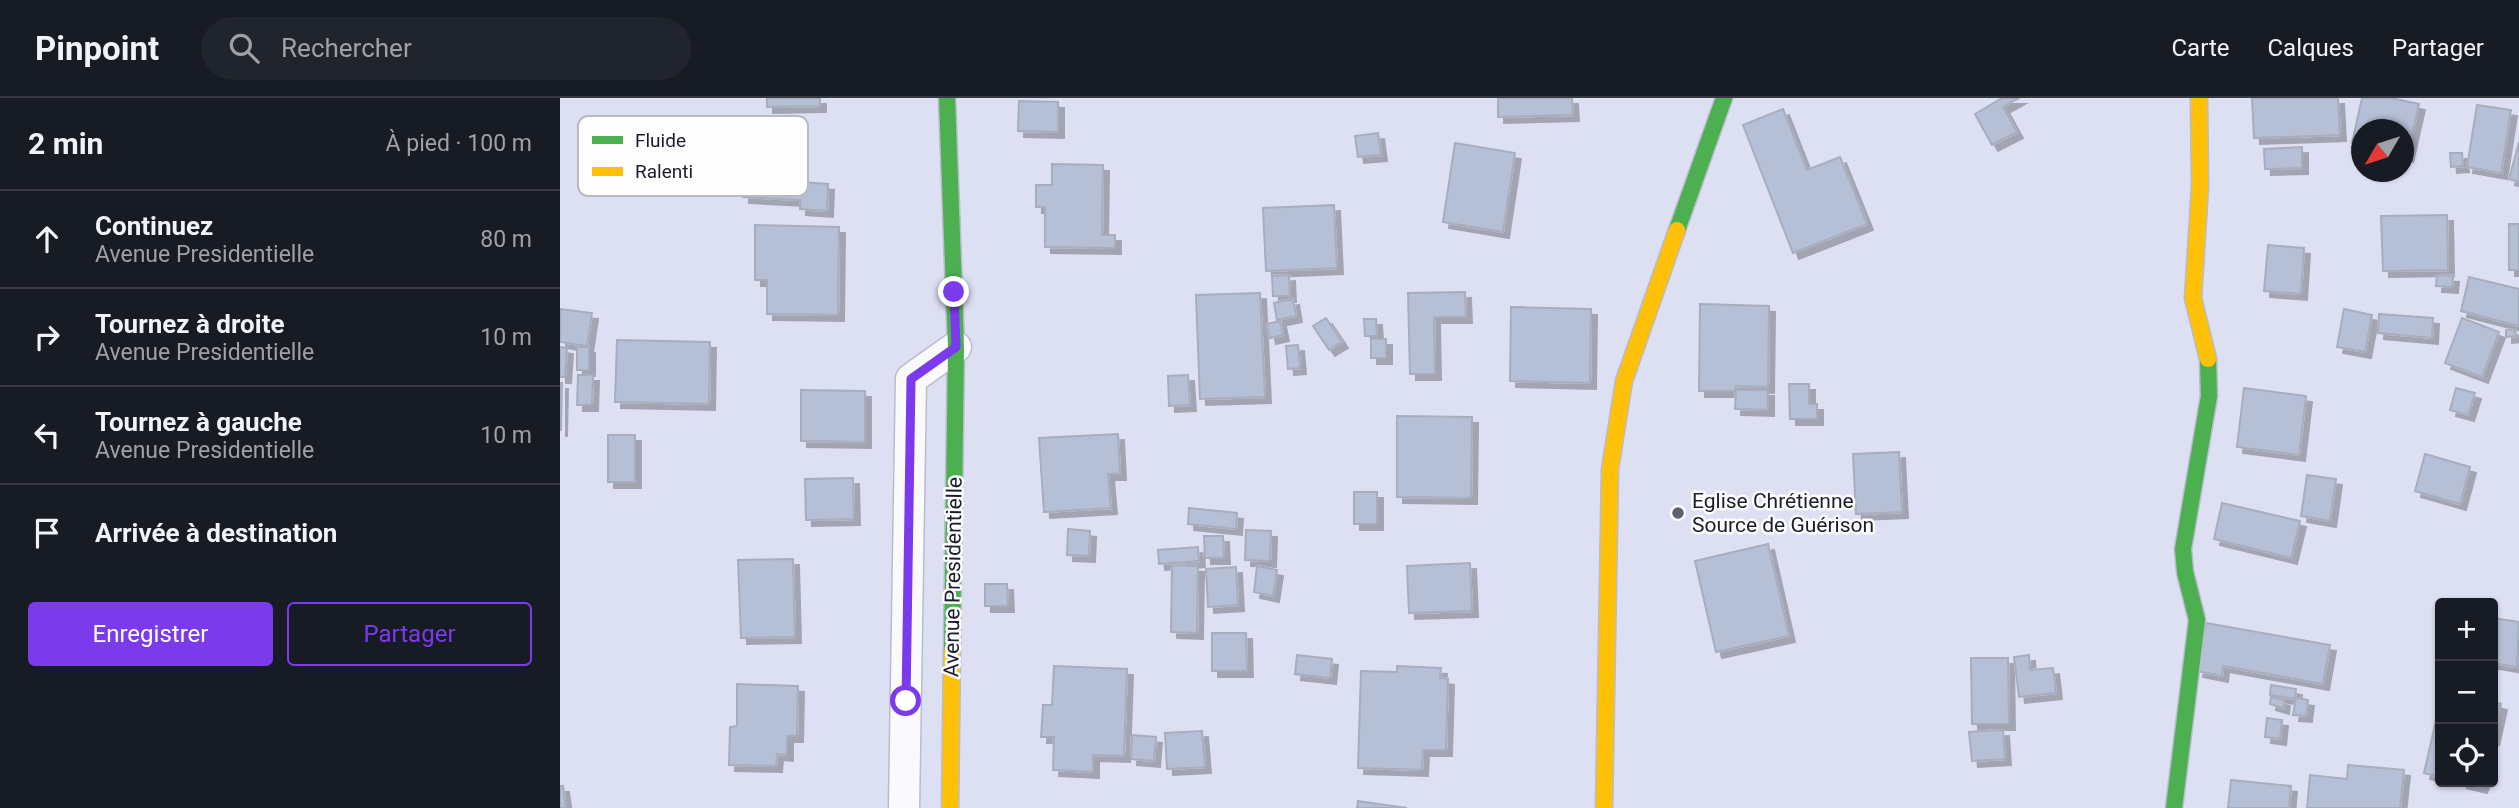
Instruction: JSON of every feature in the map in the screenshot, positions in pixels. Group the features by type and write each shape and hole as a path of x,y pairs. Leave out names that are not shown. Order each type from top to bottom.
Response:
{"street":[{"name":"Avenue Presidentielle","path":"947,98 956,347 950,808"},
{"path":"1604,808 1610,469 1624,381 1724,98"},
{"path":"2174,808 2197,620 2185,572 2183,549 2209,396 2209,364 2193,298 2200,186 2199,98"},
{"path":"904,808 911,379 956,347"}],"building":[{"path":"767,98 820,98 820,106 767,107"},
{"path":"1498,98 1572,98 1573,115 1498,117"},
{"path":"2002,98 2019,98 2003,107 2017,132 1992,145 1975,114"},
{"path":"2252,98 2338,98 2340,135 2254,138"},
{"path":"2362,98 2391,98 2419,104 2414,126 2414,119 2357,119"},
{"path":"1019,101 1058,102 1058,132 1018,131"},
{"path":"2477,105 2511,110 2501,173 2467,167"},
{"path":"1783,109 1807,170 1840,157 1867,224 1793,253 1743,125"},
{"path":"1378,133 1381,155 1358,157 1355,136"},
{"path":"2519,142 2519,182 2509,179"},
{"path":"1455,143 1515,153 1503,232 1443,222"},
{"path":"2302,147 2302,168 2265,169 2264,149"},
{"path":"2450,153 2462,153 2463,166 2451,167"},
{"path":"1052,164 1103,165 1102,235 1115,235 1115,248 1045,247 1045,207 1036,207 1036,185 1052,185"},
{"path":"808,183 828,184 827,211 800,209 800,200 743,197 808,196"},
{"path":"1334,205 1337,268 1266,271 1263,208"},
{"path":"2447,215 2448,270 2383,271 2381,216"},
{"path":"2509,224 2519,224 2519,270 2509,270"},
{"path":"755,225 839,227 838,315 767,314 767,280 755,280"},
{"path":"2268,245 2304,248 2301,294 2264,291"},
{"path":"1289,275 1290,296 1273,296 1272,276"},
{"path":"2437,275 2453,276 2452,287 2436,286"},
{"path":"2469,277 2519,289 2519,326 2461,311"},
{"path":"1465,292 1466,317 1434,317 1435,374 1410,374 1408,293"},
{"path":"1260,293 1265,397 1200,399 1196,295"},
{"path":"1293,299 1296,316 1277,320 1274,303"},
{"path":"1700,304 1769,306 1768,387 1736,386 1735,391 1699,391"},
{"path":"1511,307 1591,309 1590,383 1510,381"},
{"path":"560,309 592,313 587,346 560,342"},
{"path":"2344,309 2372,315 2365,352 2337,347"},
{"path":"2379,314 2433,318 2432,338 2378,333"},
{"path":"1326,318 1342,342 1329,350 1313,326"},
{"path":"2462,318 2499,332 2482,377 2445,363"},
{"path":"1364,319 1376,319 1377,336 1365,336"},
{"path":"1280,321 1283,335 1270,338 1267,324"},
{"path":"2515,329 2516,336 2506,337 2506,330"},
{"path":"1371,339 1386,339 1386,358 1371,358"},
{"path":"617,340 710,342 709,404 615,402"},
{"path":"1298,345 1300,368 1288,369 1286,346"},
{"path":"560,347 567,348 565,377 560,377"},
{"path":"577,347 589,347 589,370 577,370"},
{"path":"578,375 593,375 592,405 577,405"},
{"path":"1188,375 1190,405 1169,406 1168,376"},
{"path":"562,383 561,430 560,430"},
{"path":"1789,384 1809,384 1809,404 1817,404 1817,419 1790,419"},
{"path":"2244,388 2306,396 2299,455 2237,447"},
{"path":"2456,388 2475,393 2468,415 2450,410"},
{"path":"801,390 865,391 865,442 801,441"},
{"path":"1736,390 1768,390 1768,410 1735,409"},
{"path":"1397,416 1472,417 1471,498 1397,497"},
{"path":"1118,434 1120,474 1108,474 1111,508 1044,512 1039,438"},
{"path":"608,435 635,435 635,482 608,482"},
{"path":"1899,452 1902,512 1856,514 1853,454"},
{"path":"2425,454 2470,467 2460,504 2415,491"},
{"path":"2307,475 2336,479 2330,521 2301,516"},
{"path":"853,478 854,519 806,520 805,479"},
{"path":"1354,492 1377,492 1377,524 1354,524"},
{"path":"2222,503 2300,521 2291,558 2214,539"},
{"path":"1189,508 1237,513 1236,529 1188,524"},
{"path":"1068,529 1090,531 1089,556 1067,555"},
{"path":"1246,530 1271,531 1270,561 1245,560"},
{"path":"1204,536 1223,536 1224,558 1205,558"},
{"path":"1768,544 1789,636 1716,652 1695,561"},
{"path":"1198,547 1199,561 1159,564 1158,550"},
{"path":"793,559 795,637 741,638 738,560"},
{"path":"1470,563 1472,611 1409,613 1407,566"},
{"path":"1172,565 1198,566 1197,633 1171,632"},
{"path":"1257,566 1277,570 1273,596 1254,592"},
{"path":"1236,567 1238,605 1208,607 1206,569"},
{"path":"985,584 1007,584 1008,606 985,606"},
{"path":"2498,619 2519,622 2517,667 2498,664"},
{"path":"2206,623 2330,645 2323,684 2223,666 2222,676 2197,671"},
{"path":"1212,633 1246,633 1247,671 1212,671"},
{"path":"1297,655 1332,659 1330,678 1295,674"},
{"path":"2029,655 2030,670 2053,668 2056,693 2019,697 2014,657"},
{"path":"1971,658 2008,658 2009,724 1972,724"},
{"path":"1054,666 1127,669 1124,756 1093,755 1093,772 1053,770 1054,737 1041,737 1043,705 1052,705"},
{"path":"1397,666 1441,668 1440,678 1448,679 1446,750 1423,750 1422,770 1358,768 1361,671 1397,672"},
{"path":"737,684 798,686 797,736 787,736 787,755 777,754 776,766 729,765 730,727 737,726"},
{"path":"2271,685 2296,689 2295,699 2270,695"},
{"path":"2271,697 2284,700 2283,708 2270,704"},
{"path":"2296,698 2308,700 2306,716 2293,715"},
{"path":"2267,718 2282,720 2280,739 2265,737"},
{"path":"2435,725 2435,776 2424,773"},
{"path":"2003,730 2005,759 1972,761 1969,732"},
{"path":"1202,731 1205,767 1167,769 1165,733"},
{"path":"1132,735 1156,737 1154,761 1131,759"},
{"path":"2348,765 2404,770 2400,808 2307,808 2310,775 2347,779"},
{"path":"2231,780 2291,786 2289,808 2228,808"},
{"path":"560,786 563,786 566,808 560,808"},
{"path":"1358,801 1407,808 1357,808"}],"traffic: fast":[{"path":"947,98 956,347 952,651"},
{"path":"1677,230 1724,98"},
{"path":"2174,808 2197,620 2185,572 2183,549 2209,396 2208,359"}],"traffic: slow":[{"path":"2199,98 2200,186 2193,298 2208,359"},
{"path":"1604,808 1610,469 1624,381 1677,230"},
{"path":"950,808 952,651"}],"place":[{"name":"Eglise Chrétienne Source de Guérison","path":"1678,513"}],"route":[{"path":"906,701 911,379 956,347 954,292"}]}
